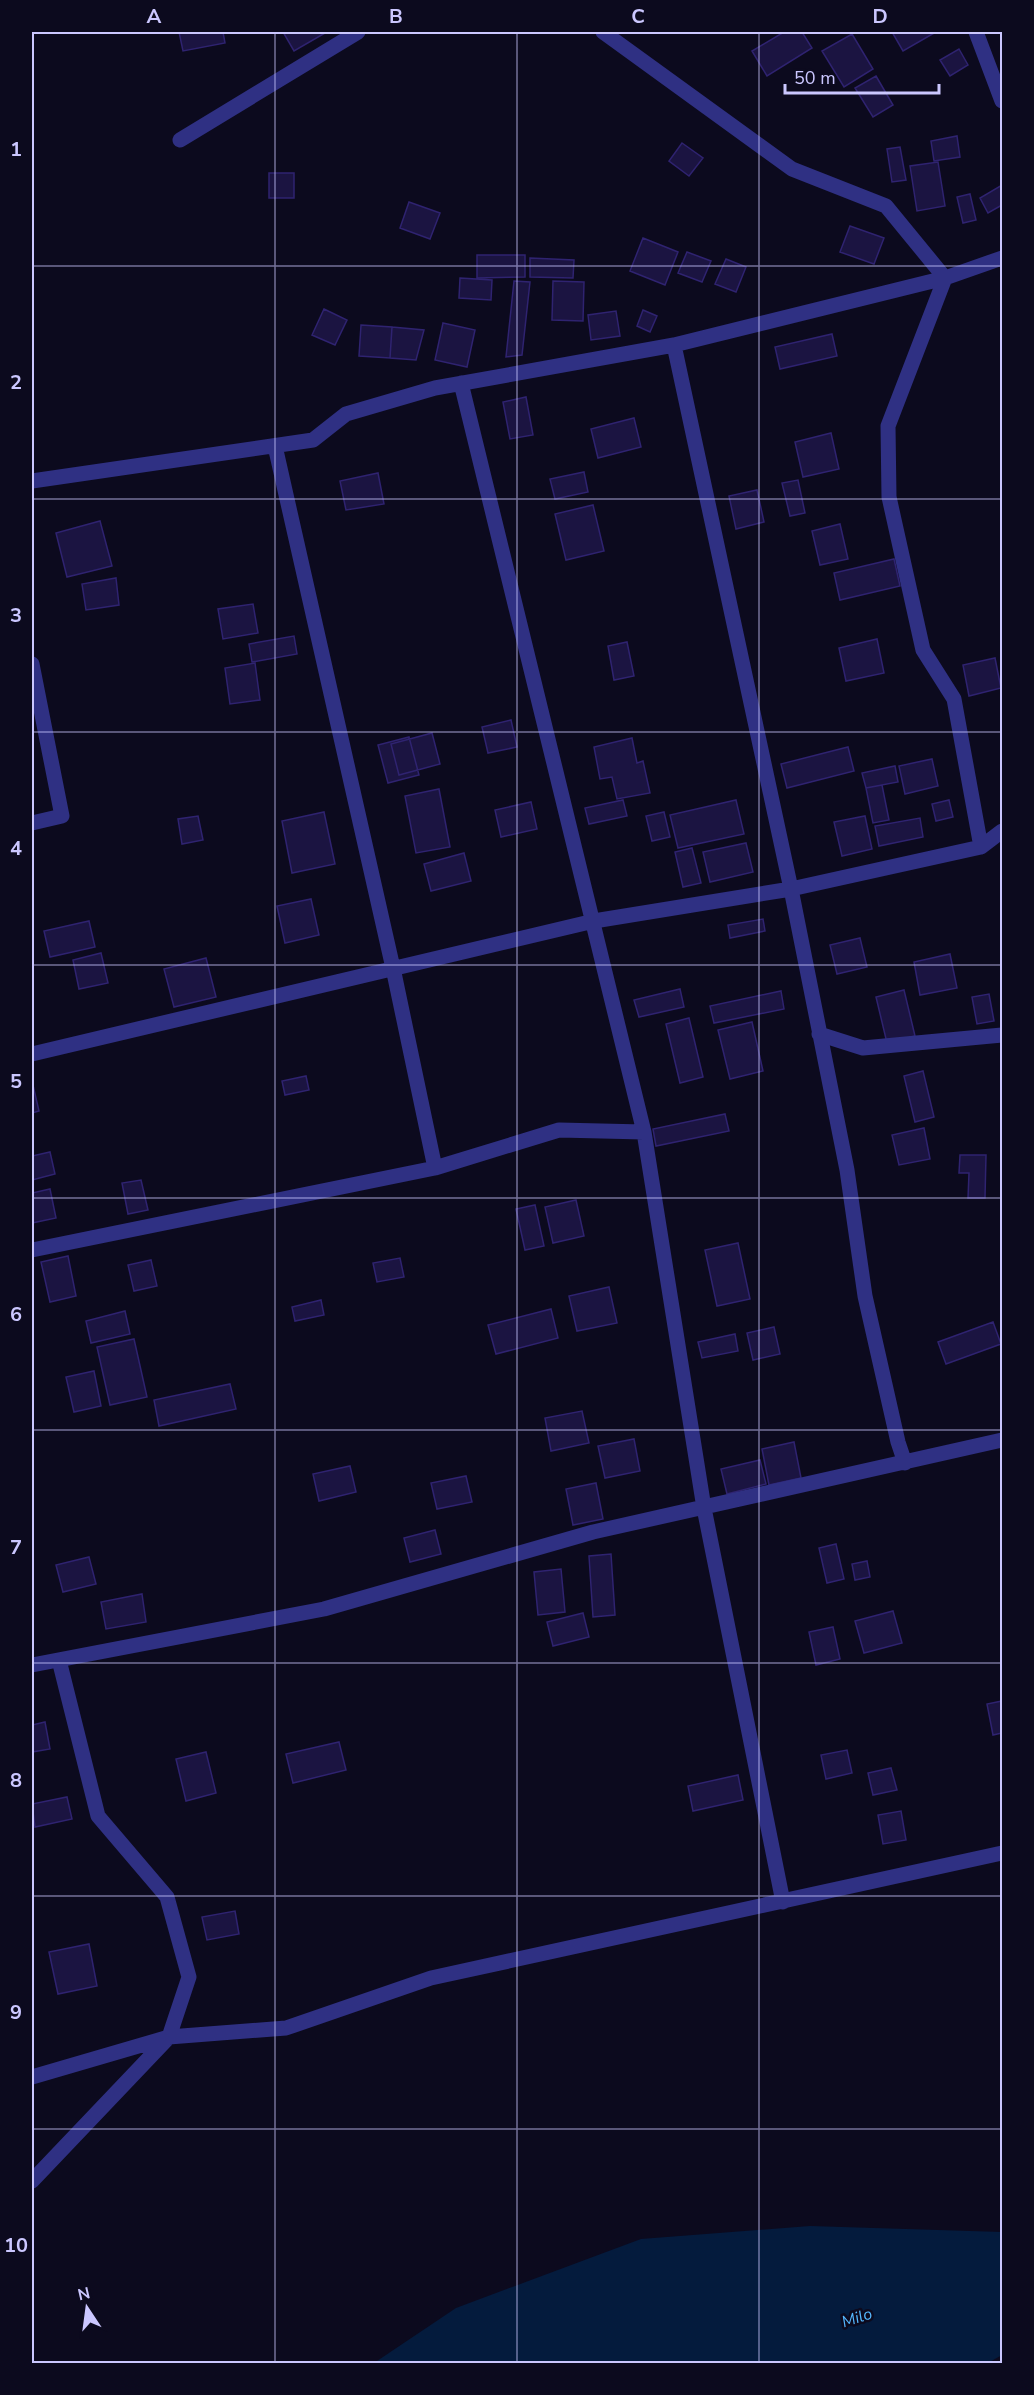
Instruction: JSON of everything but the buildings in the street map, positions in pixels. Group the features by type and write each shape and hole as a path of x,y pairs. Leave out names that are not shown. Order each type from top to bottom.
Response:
{"street":[{"path":"180,140 358,32"},
{"path":"603,32 792,169 886,206 945,278"},
{"path":"976,32 1002,101"},
{"path":"32,481 313,440 346,414 435,388 674,345 945,278 1002,258"},
{"path":"945,278 888,426 889,497 923,650 954,699 981,847"},
{"path":"674,345 791,889 847,1170 864,1296 905,1463"},
{"path":"461,383 644,1131 704,1508 783,1902"},
{"path":"275,446 393,968 435,1168"},
{"path":"32,664 62,816 32,823"},
{"path":"32,1053 594,921 791,889 981,847 1002,831"},
{"path":"819,1034 863,1048 1002,1035"},
{"path":"32,1250 435,1168 559,1130 644,1131"},
{"path":"32,1665 324,1609 593,1532 1002,1440"},
{"path":"32,2181 169,2037 189,1977 167,1897 98,1816 58,1660"},
{"path":"32,2077 169,2037 286,2028 431,1978 1002,1853"}],"water":[{"name":"Milo","path":"810,2226 1002,2232 1002,2355 986,2364 374,2363 456,2308 641,2239"}]}
